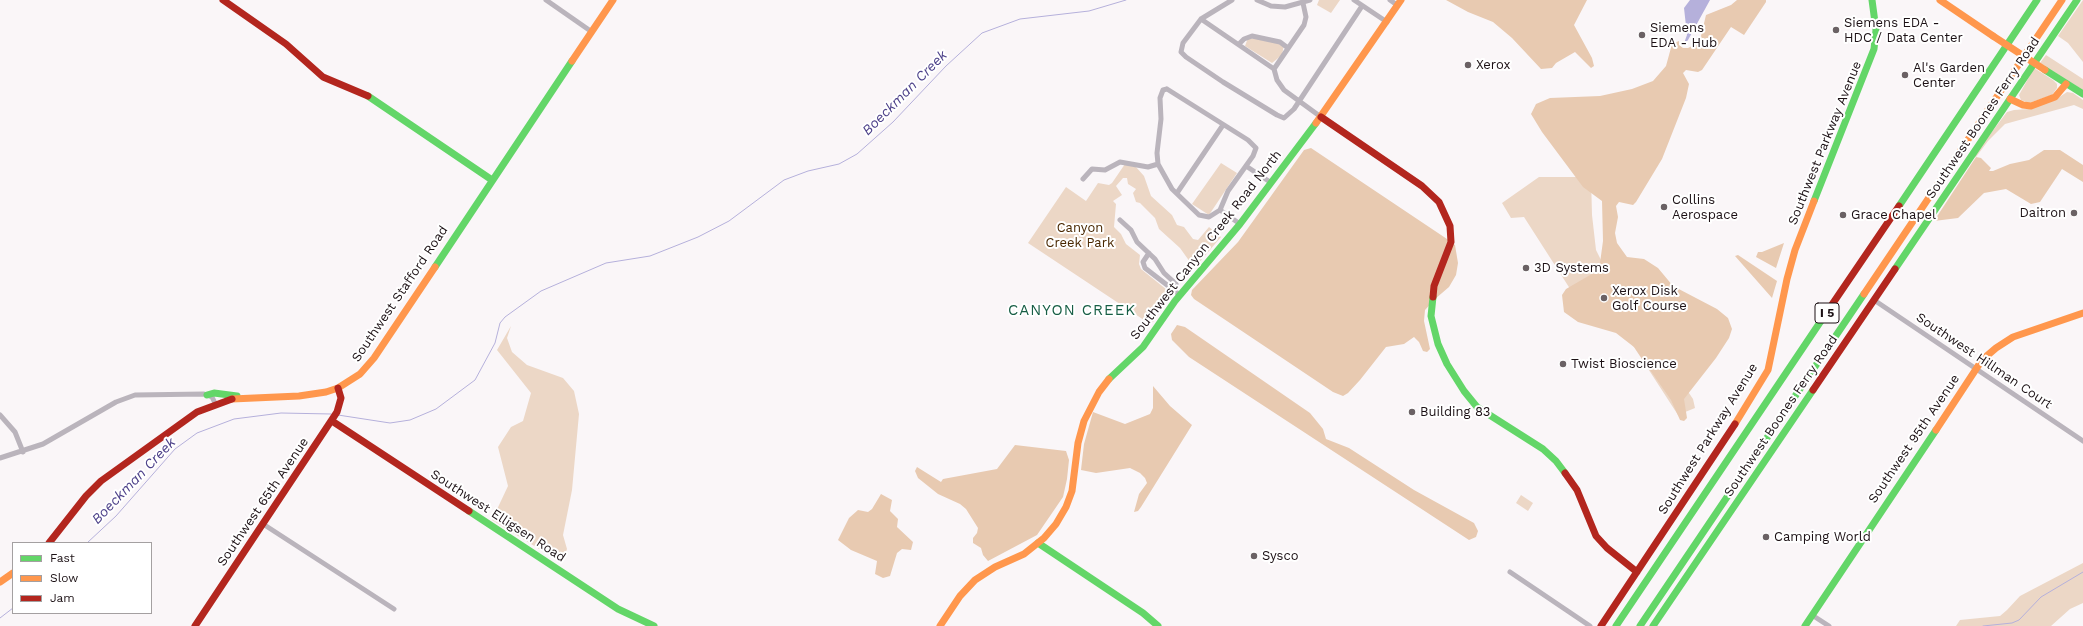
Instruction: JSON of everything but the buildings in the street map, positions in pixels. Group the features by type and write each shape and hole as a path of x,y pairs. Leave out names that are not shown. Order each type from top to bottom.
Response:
{"main road":[{"path":"223,0 286,44 323,77 371,97 492,180"},
{"name":"Southwest Stafford Road","path":"50,542 89,493 109,474 182,421 215,403 242,397 305,395 338,388 360,374 374,358 614,0"},
{"name":"Southwest Parkway Avenue","path":"1601,626 1727,437 1768,370 1787,279 1795,250 1874,49 1876,30 1872,0"},
{"path":"1940,0 2083,94"},
{"name":"I 5","path":"1616,626 2037,0"},
{"name":"I 5","path":"1640,626 2062,0"},
{"name":"Southwest Boones Ferry Road","path":"1653,626 2077,0"},
{"name":"Southwest Canyon Creek Road North","path":"940,626 960,596 976,580 995,567 1024,554 1038,543 1056,524 1068,503 1075,477 1081,430 1093,402 1108,381 1146,344 1180,295 1240,224 1270,182 1322,116 1399,2"},
{"path":"2010,99 2023,105 2031,106 2055,97 2066,84"},
{"path":"1322,116 1422,186 1440,202 1450,226 1451,242 1434,286 1431,316 1438,345 1449,368 1464,391 1478,407 1543,449 1556,461 1577,490 1596,536 1607,548 1636,572"},
{"name":"Southwest 95th Avenue","path":"1805,626 1976,369 1992,350 2013,337 2083,313"},
{"name":"Southwest 65th Avenue","path":"195,626 332,420 340,404 338,388"},
{"path":"207,395 214,393 242,397"},
{"name":"Southwest Elligsen Road","path":"332,420 612,605 654,626"},
{"path":"1038,543 1143,613 1158,626"},
{"path":"0,582 12,574"}],"street":[{"path":"546,0 592,32"},
{"path":"1232,0 1201,19 1188,34 1181,47 1181,52 1186,58 1280,117 1287,116 1299,101 1362,6"},
{"path":"1257,0 1278,7 1293,6 1310,0"},
{"path":"1354,0 1386,22"},
{"path":"1390,0 1399,2"},
{"path":"1274,68 1305,21 1304,3"},
{"path":"1201,19 1274,68 1276,78 1281,87 1322,116"},
{"path":"1239,44 1248,36 1256,36 1280,42 1288,48"},
{"path":"1163,90 1170,90 1248,140 1256,148 1246,166 1228,191 1220,210 1209,217 1202,217 1177,194 1168,184 1158,164 1157,153 1161,119 1160,98 1163,90"},
{"path":"1177,194 1223,125"},
{"path":"1083,179 1092,169 1105,170 1120,162 1148,167 1158,164"},
{"path":"1246,166 1270,182"},
{"path":"1220,210 1240,224"},
{"path":"1120,220 1131,230 1137,242 1155,259 1164,273 1176,284"},
{"path":"1148,253 1143,262 1144,268 1180,295"},
{"name":"Southwest Hillman Court","path":"1874,300 2083,441"},
{"path":"0,458 23,452 44,444 116,402 135,395 207,395 212,397 215,403"},
{"path":"0,416 15,432 23,452"},
{"path":"263,524 394,609"},
{"path":"1510,572 1590,626"},
{"path":"1812,615 1829,626"}],"green space":[{"path":"1319,0 1340,0 1331,13 1317,5"},
{"path":"2083,0 2083,62 2068,43 2058,36"},
{"path":"1248,38 1267,40 1284,45 1282,55 1272,63 1245,46"},
{"path":"2046,55 2083,79 2083,90 2040,63"},
{"path":"2034,68 2053,80 2057,84 2057,88 2052,95 2029,103 2021,100 2019,95"},
{"path":"2067,92 2073,93 2083,100 2083,109 2074,105 2005,124 1988,141 1976,157 1973,157 2007,112 2029,109 2055,100"},
{"path":"1221,163 1237,173 1209,215 1192,204"},
{"name":"Canyon Creek Park","path":"1125,164 1136,167 1144,176 1151,196 1172,215 1177,225 1184,227 1193,239 1198,240 1209,227 1221,237 1197,265 1196,263 1190,262 1180,248 1159,229 1155,218 1140,203 1136,202 1133,193 1136,189 1128,184 1127,178 1123,178 1116,186 1122,195 1113,201 1116,204 1114,227 1121,234 1126,244 1140,255 1139,264 1141,269 1172,294 1154,321 1150,324 1028,243 1066,187 1086,201 1098,183 1109,185 1112,183"},
{"name":"Xerox Disk Golf Course","path":"1539,177 1591,177 1592,215 1596,250 1605,268 1693,399 1695,408 1678,415 1634,347 1599,302 1574,295 1524,217 1511,218 1502,203"},
{"path":"511,326 507,338 512,352 527,365 563,378 574,391 579,414 572,490 563,535 567,549 562,563 492,520 508,486 498,447 511,427 523,421 531,393 497,350"},
{"path":"1521,495 1533,503 1528,511 1516,503"},
{"path":"2083,563 2083,603 2070,609 2051,626 1956,626 1960,620 2000,616 2020,596"}],"shaded area":[{"path":"1446,0 1587,0 1574,25 1592,58 1594,66 1591,68 1575,52 1556,63 1552,68 1541,69 1512,38 1493,22 1468,12"},
{"path":"1690,0 1710,0 1688,40 1683,46 1687,35 1684,8"},
{"path":"1737,0 1766,0 1766,2 1744,35 1731,27 1702,70 1698,72 1686,70 1683,73 1689,84 1686,98 1662,159 1636,202 1633,205 1619,202 1616,206 1618,217 1615,233 1617,243 1627,257 1644,259 1658,268 1673,286 1717,309 1728,318 1732,329 1729,338 1716,358 1684,399 1687,418 1684,421 1680,420 1671,400 1634,347 1616,333 1578,322 1564,312 1562,295 1566,289 1597,271 1600,263 1603,241 1602,201 1583,187 1542,132 1531,114 1536,104 1550,98 1600,96 1632,89 1653,81 1666,66 1672,44 1679,41 1679,45 1683,48 1692,46 1701,36 1706,15 1731,5"},
{"path":"1311,148 1455,245 1458,263 1456,275 1449,287 1425,310 1424,321 1430,349 1427,352 1423,351 1419,342 1414,337 1404,344 1386,347 1360,380 1348,393 1343,396 1333,392 1194,299 1191,295 1192,290 1238,242 1304,150"},
{"path":"2044,150 2060,150 2083,165 2083,182 2062,169 2040,202 2031,204 2006,189 1984,193 1958,218 1934,221 1976,157 1981,158 1991,168 1989,171 1993,171 2010,164 2029,160"},
{"path":"1784,243 1776,268 1756,257 1758,252 1762,252"},
{"path":"1738,255 1777,281 1772,298 1735,256"},
{"path":"1177,325 1185,327 1310,413 1323,429 1326,439 1349,448 1414,490 1474,523 1478,531 1476,537 1469,540 1189,357 1172,340 1171,334"},
{"path":"1153,386 1170,406 1192,425 1141,507 1138,511 1134,512 1139,494 1147,483 1145,478 1140,473 1130,468 1096,473 1081,470 1084,444 1093,412 1125,424 1150,414 1153,408"},
{"path":"1015,445 1066,451 1069,460 1063,497 1037,535 988,561 983,555 981,548 973,543 973,538 977,533 978,528 966,509 960,504 938,494 918,478 915,471 917,467 941,482 943,479 997,469"},
{"path":"881,494 892,500 890,511 898,519 897,527 913,542 911,550 902,549 897,553 890,576 883,578 875,574 877,561 851,550 838,540 849,518 858,510 868,512 872,509"}],"waterway":[{"name":"Boeckman Creek","path":"338,415 390,423 410,420 436,409 475,380 495,343 500,323 505,317 541,291 606,263 650,256 698,237 729,221 784,180 808,171 839,164 857,154 893,122 946,66 982,33 1020,19 1089,11 1126,0"},
{"name":"Boeckman Creek","path":"88,542 116,516 175,449 197,433 234,419 281,413 331,414"},
{"path":"1983,626 2012,623 2019,620 2041,597 2083,572"},
{"name":"Boeckman Creek","path":"0,618 12,609"}],"traffic: fast":[{"path":"1814,201 1874,49 1876,30 1872,0"},
{"path":"1899,206 2037,0"},
{"path":"1895,269 2077,0"},
{"path":"435,267 572,61"},
{"path":"2045,70 2083,94"},
{"path":"368,96 492,180"},
{"path":"1109,379 1143,347 1175,301 1240,224 1316,123"},
{"path":"1640,626 1864,294"},
{"path":"1433,297 1431,316 1438,344 1447,364 1464,391 1477,407 1543,449 1556,461 1565,473"},
{"path":"1616,626 1829,309"},
{"path":"1653,626 1813,390"},
{"path":"207,395 214,393 237,396"},
{"path":"1805,626 1936,430"},
{"path":"469,511 618,609 654,626"},
{"path":"1038,543 1143,613 1158,626"}],"traffic: slow":[{"path":"572,61 613,0"},
{"path":"1316,123 1401,0"},
{"path":"1940,0 1993,36"},
{"path":"1864,294 2062,0"},
{"path":"1993,36 2045,70"},
{"path":"2010,99 2023,105 2031,106 2055,97 2066,84"},
{"path":"1735,424 1768,370 1787,279 1795,250 1814,201"},
{"path":"232,399 299,396 326,392 338,388 360,374 374,358 435,267"},
{"path":"1936,430 1982,360 1996,348 2013,337 2083,313"},
{"path":"940,626 960,596 975,580 995,567 1024,554 1044,538 1056,524 1066,507 1072,491 1078,443 1084,421 1099,392 1109,379"},
{"path":"0,582 12,574"}],"traffic: jam":[{"path":"223,0 286,44 323,77 368,96"},
{"path":"1321,117 1422,186 1439,202 1450,226 1451,242 1434,286 1433,297"},
{"path":"1829,309 1899,206"},
{"path":"1813,390 1895,269"},
{"path":"195,626 337,412 341,398 338,388"},
{"path":"50,542 86,496 101,481 197,412 232,399"},
{"path":"332,421 469,511"},
{"path":"1601,626 1735,424"},
{"path":"1565,473 1577,490 1596,536 1607,548 1637,572"}],"place":[{"name":"Siemens EDA - HDC / Data Center","path":"1836,30"},
{"name":"Siemens EDA - Hub","path":"1642,35"},
{"name":"Xerox","path":"1468,65"},
{"name":"Al's Garden Center","path":"1905,75"},
{"name":"Collins Aerospace","path":"1664,207"},
{"name":"Daitron","path":"2074,213"},
{"name":"Grace Chapel","path":"1843,215"},
{"name":"3D Systems","path":"1526,268"},
{"name":"Xerox Disk Golf Course","path":"1604,298"},
{"name":"Twist Bioscience","path":"1563,364"},
{"name":"Building 83","path":"1412,412"},
{"name":"Camping World","path":"1766,537"},
{"name":"Sysco","path":"1254,556"}],"district":[{"name":"CANYON CREEK","path":"1072,311"}]}
